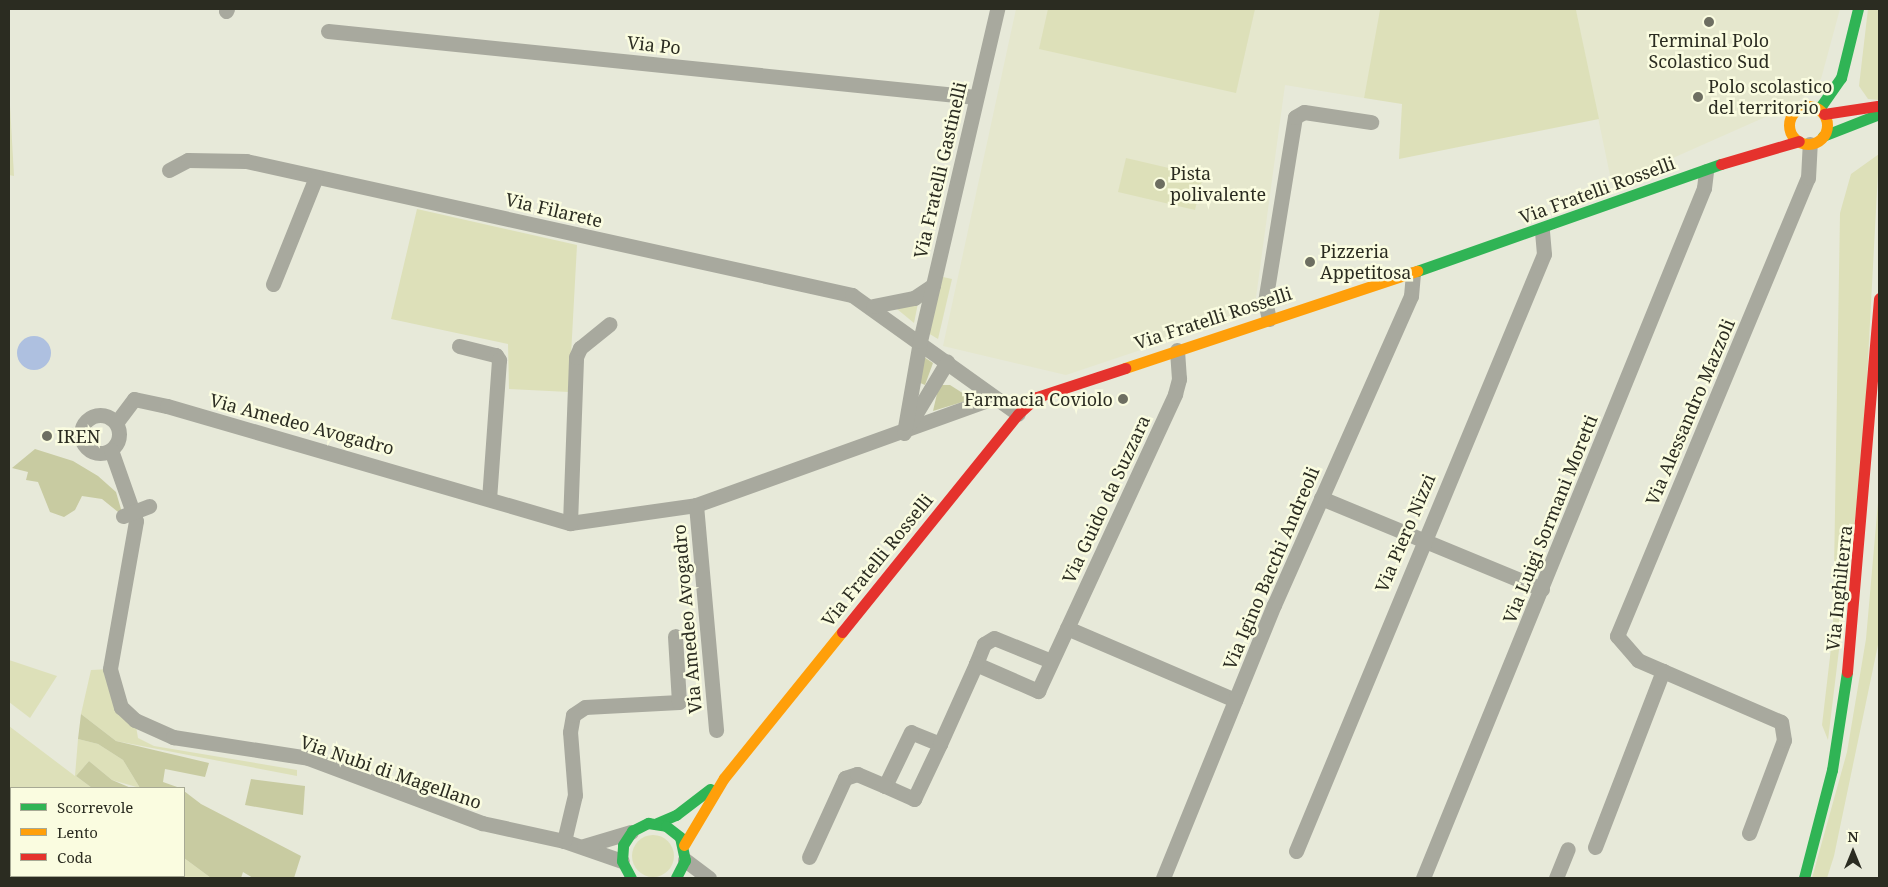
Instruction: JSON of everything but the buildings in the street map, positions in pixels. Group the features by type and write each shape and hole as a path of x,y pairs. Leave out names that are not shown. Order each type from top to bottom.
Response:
{"street":[{"name":"Via Fratelli Gastinelli","path":"904,433 920,341 997,9"},
{"path":"1821,111 1846,65 1858,9"},
{"name":"Via Po","path":"328,31 976,97"},
{"path":"1821,111 1827,125 1811,140 1790,132 1790,120 1803,106 1821,111 1879,106"},
{"path":"1268,319 1265,302 1295,117 1304,112 1371,122"},
{"name":"Via Fratelli Rosselli","path":"676,878 684,852 724,778 807,667 1018,414 1040,396 1268,319 1413,274 1706,172 1742,157 1811,140 1879,114"},
{"name":"Via Fratelli Rosselli","path":"1742,157 1790,120"},
{"name":"Via Alessandro Mazzoli","path":"1749,833 1782,745 1784,727 1771,714 1663,671 1629,654 1616,636 1808,178 1811,140"},
{"name":"Via Filarete","path":"169,170 188,160 225,157 852,295 873,306 920,341"},
{"name":"Via Luigi Sormani Moretti","path":"1423,878 1704,188 1706,172"},
{"path":"273,284 316,177"},
{"name":"Via Piero Nizzi","path":"1296,851 1422,539 1544,254 1542,230"},
{"name":"Via Igino Bacchi Andreoli","path":"1162,878 1321,498 1411,296 1413,274"},
{"path":"873,306 914,298 933,285"},
{"name":"Via Inghilterra","path":"1804,878 1832,770 1847,678 1868,463 1879,298"},
{"path":"570,523 576,357 580,348 610,324"},
{"path":"920,341 993,398 1018,414"},
{"path":"459,346 496,355 499,360 489,498"},
{"name":"Via Guido da Suzzara","path":"976,664 1038,691 1175,394 1179,379 1177,350"},
{"path":"904,433 947,362"},
{"name":"Via Amedeo Avogadro","path":"116,423 134,399 489,498 570,523 696,505 904,433 993,398"},
{"path":"95,416 107,416 116,423 119,440 111,450 91,450 81,432 95,416"},
{"name":"Via Nubi di Magellano","path":"111,450 136,537 110,663 112,687 121,707 135,720 173,737 308,758 482,823 571,844 602,844 632,831"},
{"path":"1321,498 1542,589"},
{"name":"Via Amedeo Avogadro","path":"696,505 716,730"},
{"path":"128,514 150,506"},
{"path":"1067,628 1235,700"},
{"path":"571,844 575,795 570,732 573,715 585,707 679,702 675,636"},
{"path":"810,857 845,778 857,774 914,799 984,644 994,638 1051,661"},
{"path":"1594,847 1663,671"},
{"path":"885,786 911,732 940,744"},
{"name":"Via Fratelli Rosselli","path":"632,831 676,816 724,778"},
{"path":"657,824 674,830 684,852 709,878"},
{"path":"625,872 623,845 632,831"},
{"name":"Via Nubi di Magellano","path":"571,844 625,872"},
{"path":"1556,878 1568,850"}],"shaded area":[{"path":"1016,9 1840,9 1821,79 1797,103 1612,185 1576,11 1381,10 1364,98 1285,85 1254,312 1066,375 943,346"},
{"path":"1048,9 1255,9 1236,93 1039,49"},
{"path":"1868,9 1879,9 1879,100 1868,99 1859,86"},
{"path":"1380,10 1576,10 1599,119 1399,159 1402,104 1364,98"},
{"path":"9,88 14,176 9,175"},
{"path":"1879,154 1863,453 1828,740 1822,725 1833,631 1840,213 1851,174"},
{"name":"Pista polivalente","path":"1126,158 1203,176 1195,210 1118,192"},
{"path":"417,209 577,245 569,392 509,389 508,344 391,319"},
{"path":"943,277 952,279 938,339 928,333"},
{"path":"918,303 914,323 897,309"},
{"path":"924,357 933,363 925,385 918,382"},
{"path":"939,385 950,385 972,399 933,411"},
{"path":"35,449 73,461 98,476 116,492 123,516 102,499 82,496 75,510 64,517 50,512 38,482 26,480 28,472 12,468"},
{"path":"1879,491 1879,640 1834,856 1827,878 1812,878 1847,752 1866,639"},
{"path":"9,660 57,676 30,718 9,702"},
{"path":"110,669 135,720 138,738 154,746 297,770 297,776 116,741 81,714 91,670"},
{"path":"81,714 116,741 209,763 205,777 165,769 163,782 177,787 139,787 123,760 98,744 78,739"},
{"path":"9,726 75,776 78,739 98,744 123,760 139,787 112,780 89,761 76,776 91,787 10,787 10,877 185,877 185,859 211,878 9,878"},
{"path":"89,761 112,780 129,787 91,787 76,776"},
{"path":"251,779 305,786 303,815 245,805"},
{"path":"185,792 201,804 301,856 294,878 253,878 243,872 241,878 211,878 185,859"},
{"path":"657,835 665,838 671,844 674,856 671,868 665,874 649,877 641,874 635,868 632,852 635,844 641,838"}],"water":[{"path":"34,336 41,337 46,341 50,346 50,360 46,365 41,369 34,370 27,369 22,365 18,360 17,353 18,346 22,341 27,337"}],"traffic: fast":[{"path":"1819,109 1841,78 1858,9"},
{"path":"1823,136 1879,114"},
{"path":"1417,271 1721,164"},
{"path":"1804,878 1832,770 1847,672"},
{"path":"657,823 676,815 710,789"},
{"path":"631,878 622,861 623,845 632,831 648,823 666,826 680,837 685,860 676,878"}],"traffic: slow":[{"path":"1808,106 1815,107 1821,112 1826,118 1827,125 1826,132 1821,138 1815,143 1808,144 1801,143 1795,138 1790,132 1789,125 1790,118 1795,112 1801,107 1808,106"},
{"path":"1125,368 1417,271"},
{"path":"684,845 724,778 842,632"}],"traffic: jam":[{"path":"1824,114 1877,106"},
{"path":"1721,164 1799,141"},
{"path":"1847,672 1879,298"},
{"path":"842,632 1018,414 1037,397 1125,368"}],"place":[{"name":"Terminal Polo Scolastico Sud","path":"1709,22"},
{"name":"Polo scolastico del territorio","path":"1698,97"},
{"name":"Pista polivalente","path":"1160,184"},
{"name":"Pizzeria Appetitosa","path":"1310,262"},
{"name":"Farmacia Coviolo","path":"1123,399"},
{"name":"IREN","path":"47,436"}]}
